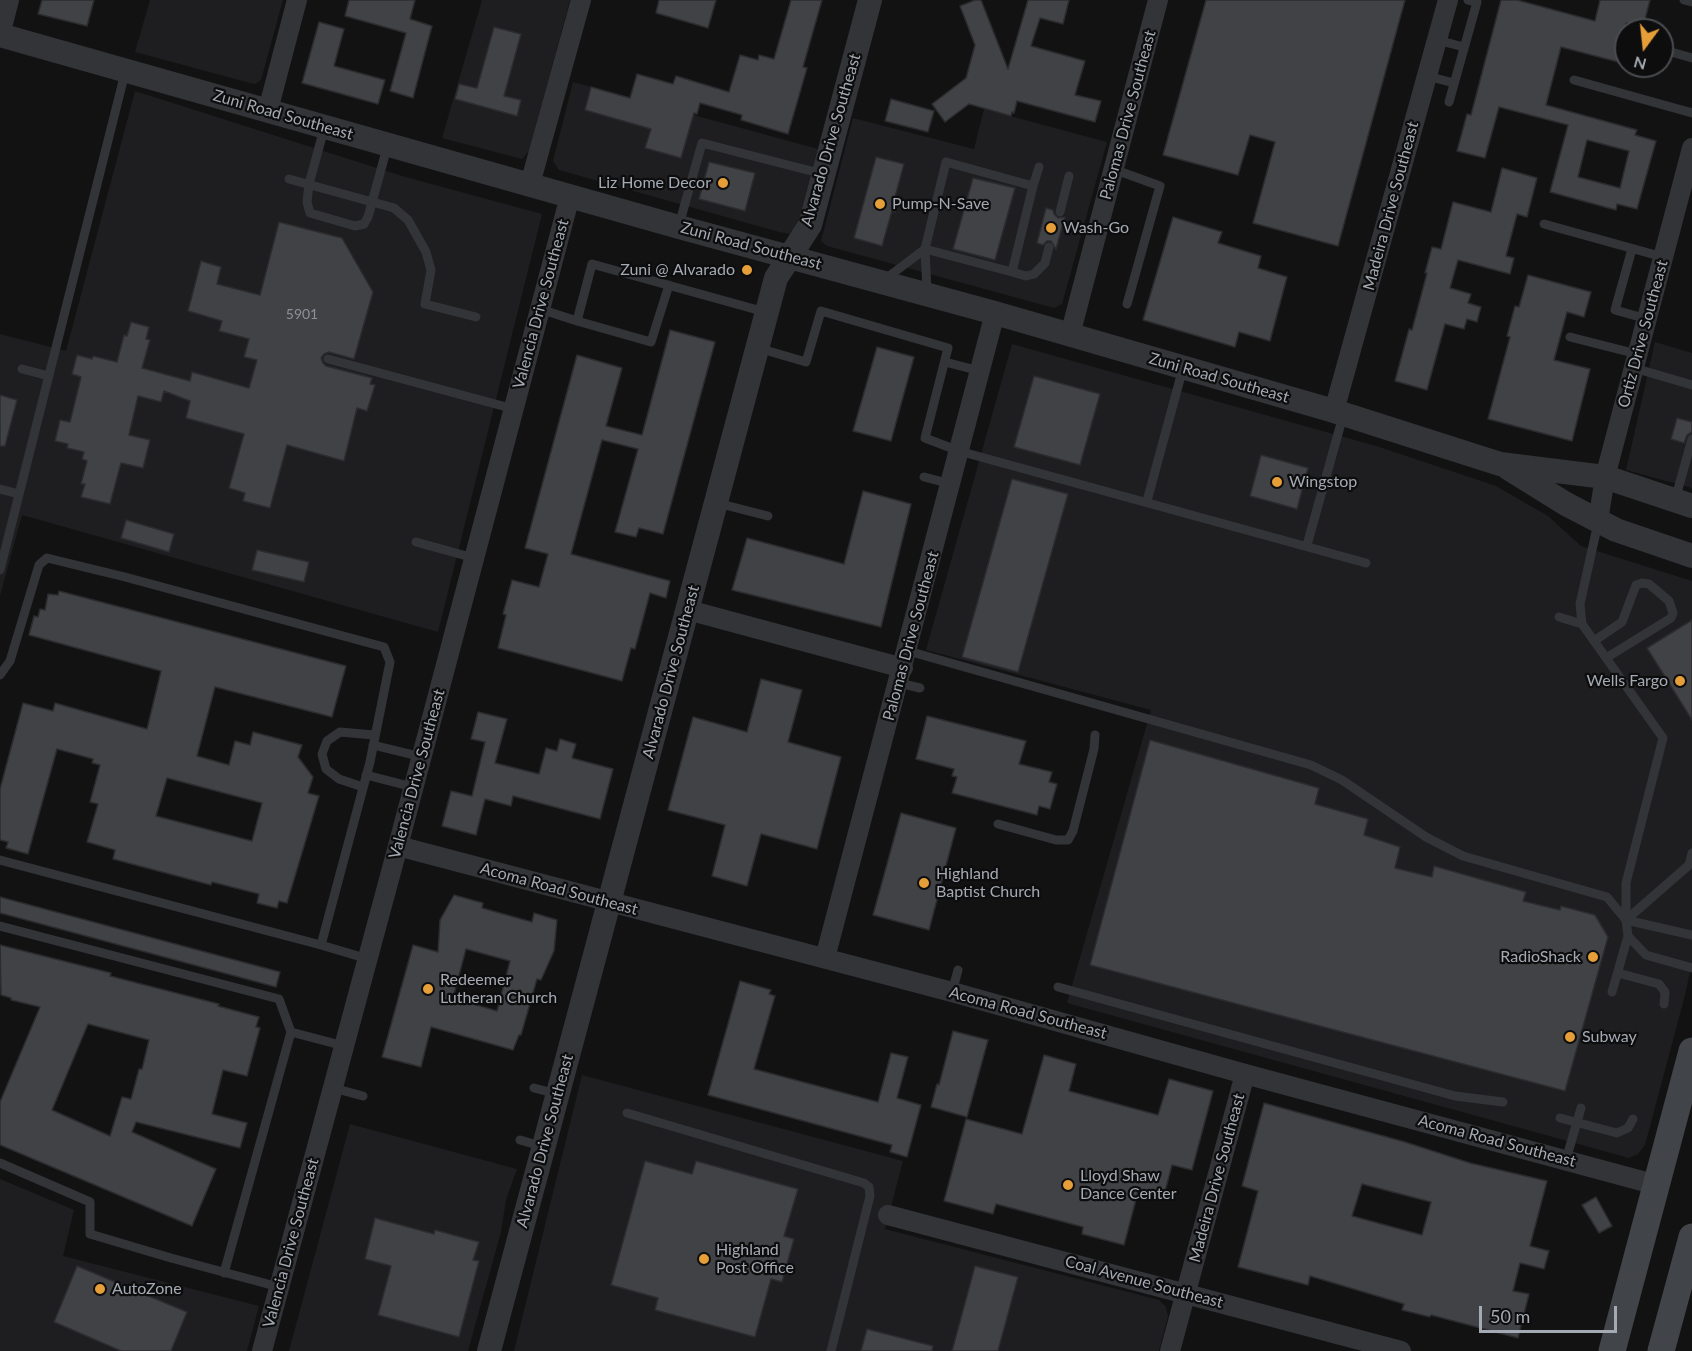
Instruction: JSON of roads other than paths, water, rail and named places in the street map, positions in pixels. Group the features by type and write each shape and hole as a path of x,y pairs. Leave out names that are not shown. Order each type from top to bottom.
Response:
{"main road":[{"path":"1612,1351 1692,1051"},
{"path":"1661,1351 1692,1237"}],"street":[{"path":"0,35 9,0"},
{"path":"268,110 297,0"},
{"path":"530,184 581,0"},
{"name":"Alvarado Drive Southeast","path":"489,1351 776,278 810,225 870,0"},
{"name":"Palomas Drive Southeast","path":"1070,335 1158,0"},
{"name":"Madeira Drive Southeast","path":"1339,412 1448,0"},
{"name":"Zuni Road Southeast","path":"0,35 679,227 995,313 1339,412 1500,464 1605,477 1684,503"},
{"name":"Ortiz Drive Southeast","path":"1598,521 1605,477 1663,257 1682,198 1691,153"},
{"name":"Valencia Drive Southeast","path":"262,1351 570,196"},
{"name":"Palomas Drive Southeast","path":"825,958 995,313"},
{"name":"Zuni Road Southeast","path":"1500,464 1566,504 1616,530 1692,556"},
{"path":"688,610 903,667"},
{"name":"Acoma Road Southeast","path":"398,846 952,992 1657,1185"},
{"name":"Madeira Drive Southeast","path":"1170,1351 1245,1074"},
{"name":"Coal Avenue Southeast","path":"888,1215 1401,1351"}],"lane":[{"path":"1449,102 1477,2 1468,0"},
{"path":"1684,0 1692,2"},
{"path":"1437,40 1464,47"},
{"path":"1674,53 1692,58"},
{"path":"0,570 126,70"},
{"path":"1427,75 1454,83"},
{"path":"1574,80 1692,113"},
{"path":"325,126 309,184 307,202 310,213 318,216 354,226 364,224 373,202 388,144"},
{"path":"679,227 702,143 823,174"},
{"path":"927,294 925,249 946,162 1033,186"},
{"path":"1012,272 1039,167"},
{"path":"1113,169 1160,186 1127,304"},
{"path":"1060,212 1069,176"},
{"path":"289,179 394,208 408,220 426,252 431,270 424,304 476,317"},
{"path":"1544,224 1663,257"},
{"path":"925,249 1026,276 1034,274 1045,263 1050,247"},
{"path":"882,282 925,249"},
{"path":"1632,249 1615,310 1647,319"},
{"path":"577,321 592,264 768,312"},
{"path":"540,309 651,342 669,285"},
{"path":"758,348 806,362 821,311 948,348 925,438 959,451 1366,563"},
{"path":"1570,337 1692,385"},
{"path":"328,359 514,409"},
{"path":"945,362 980,371"},
{"path":"1147,501 1183,368"},
{"path":"22,369 49,376"},
{"path":"1307,545 1339,412"},
{"path":"1684,503 1692,439"},
{"path":"924,477 951,484"},
{"path":"0,489 19,494"},
{"path":"717,503 768,516"},
{"path":"1598,521 1581,603 1582,624 1664,738 1626,883 1628,936 1612,992"},
{"path":"0,526 10,529"},
{"path":"416,542 474,558"},
{"path":"0,675 10,661 39,565 48,558 384,647 390,662 374,735 374,745 321,945"},
{"path":"1594,641 1622,622 1636,585 1649,584 1669,601 1673,613 1671,618 1606,658"},
{"path":"1559,617 1582,624"},
{"path":"903,667 920,688"},
{"path":"903,667 1311,765 1342,780 1426,837 1463,856 1607,897 1626,920 1692,935"},
{"path":"363,788 339,779 326,769 322,754 327,741 340,732 374,735"},
{"path":"998,824 1056,840 1068,840 1073,831 1095,749 1095,735"},
{"path":"374,745 422,757"},
{"path":"366,775 413,788"},
{"path":"1626,920 1689,865 1692,853"},
{"path":"0,860 368,959"},
{"path":"0,926 279,999 291,1032 224,1273"},
{"path":"1628,936 1646,955 1692,968"},
{"path":"952,992 958,970"},
{"path":"1618,973 1659,984 1665,992 1664,1004"},
{"path":"1058,987 1455,1096 1503,1102"},
{"path":"291,1032 344,1046"},
{"path":"333,1088 363,1096"},
{"path":"534,1088 557,1094"},
{"path":"1566,1160 1581,1108"},
{"path":"627,1113 864,1183 869,1187 870,1196 831,1351"},
{"path":"1560,1118 1617,1133 1628,1128 1633,1119"},
{"path":"520,1140 544,1147"},
{"path":"0,1163 90,1202 90,1234 279,1287"}],"place":[{"name":"Liz Home Decor","path":"723,183"},
{"name":"Pump-N-Save","path":"880,204"},
{"name":"Wash-Go","path":"1051,228"},
{"name":"Zuni @ Alvarado","path":"747,270"},
{"name":"Wingstop","path":"1277,482"},
{"name":"Wells Fargo","path":"1680,681"},
{"name":"Highland Baptist Church","path":"924,883"},
{"name":"RadioShack","path":"1593,957"},
{"name":"Redeemer Lutheran Church","path":"428,989"},
{"name":"Subway","path":"1570,1037"},
{"name":"Lloyd Shaw Dance Center","path":"1068,1185"},
{"name":"Highland Post Office","path":"704,1259"},
{"name":"AutoZone","path":"100,1289"}]}
